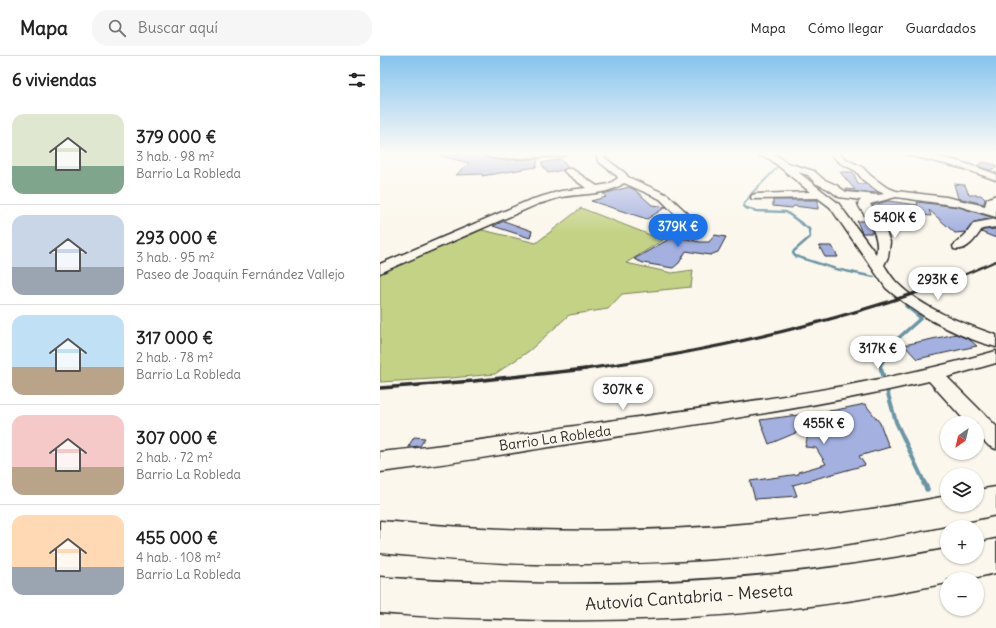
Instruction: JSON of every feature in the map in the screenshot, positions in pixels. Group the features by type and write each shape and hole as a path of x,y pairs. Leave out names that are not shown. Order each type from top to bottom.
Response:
{"highway":[{"path":"380,537 482,545 579,547 675,545 761,539 823,532 902,520 996,501"},
{"name":"Autovía Cantabria - Meseta","path":"380,595 443,600 587,604 684,600 824,588 907,574 996,556"}],"street":[{"path":"582,180 596,190"},
{"path":"380,269 534,202 561,194 596,190 613,186 622,180"},
{"path":"625,180 664,197 697,229"},
{"path":"800,180 834,205 891,284 918,306 975,334 996,347"},
{"path":"818,180 845,196 885,198 889,192"},
{"path":"870,180 889,192"},
{"path":"832,187 889,192 939,200 992,213 991,201 996,198"},
{"path":"756,197 779,195 820,195"},
{"path":"859,211 864,204 871,199 876,198"},
{"path":"834,205 859,211 878,225 883,240 883,257 877,265"},
{"path":"959,246 970,237 978,226 996,223"},
{"path":"975,334 996,341"},
{"name":"Barrio La Robleda","path":"380,462 424,458 535,440 740,412 818,398 933,374 996,357"},
{"name":"Barrio La Robleda","path":"966,366 996,369"},
{"path":"933,374 996,440"}],"green space":[{"path":"581,208 663,240 626,263 672,273 693,270 691,287 622,294 608,309 569,315 529,351 495,374 380,382 380,269 470,227 536,243"}],"building":[{"path":"846,180 856,180 858,184 866,184 879,193 847,191 846,189 855,190"},
{"path":"954,184 965,185 969,195 981,195 985,199 984,204 958,198"},
{"path":"629,187 635,190 652,205 666,207 647,219 591,201 606,197 603,194"},
{"path":"773,200 818,200 818,209 794,206 792,208 773,206"},
{"path":"888,201 918,205 917,202 959,207 994,218 974,222 966,232 955,233 929,210 931,216 906,213 915,223 879,216 873,205"},
{"path":"671,219 679,220 681,223 673,237 700,242 709,242 715,235 726,237 718,252 710,255 686,251 679,263 673,268 643,263 634,259 671,238 659,236"},
{"path":"504,221 532,231 530,238 493,226"},
{"path":"857,221 867,221 873,233 862,233"},
{"path":"996,229 996,238 981,232 983,230"},
{"path":"819,246 832,246 838,257 825,257"},
{"path":"956,334 970,340 977,346 917,359 904,345"},
{"path":"623,381 635,381 633,391 621,391"},
{"path":"865,404 880,423 890,447 859,456 865,465 793,485 797,496 755,499 750,481 799,474 798,472 826,464 816,448 805,447 810,427 769,444 760,420 836,410"},
{"path":"414,437 425,438 420,446 408,447"}],"waterway":[{"path":"748,209 743,206 752,193 765,180"},
{"path":"748,209 757,211 786,212 809,229 810,237 794,251 793,253 795,256 836,269 874,277"},
{"path":"881,370 880,366 894,342 921,318 906,306"},
{"path":"881,369 885,381"},
{"path":"886,387 896,422 925,484"},
{"path":"924,483 927,489"}],"railway":[{"path":"952,280 996,261"},
{"path":"585,369 675,355 769,335 863,310 955,279"},
{"path":"380,388 474,381 585,369"},
{"path":"579,370 585,369"}]}
